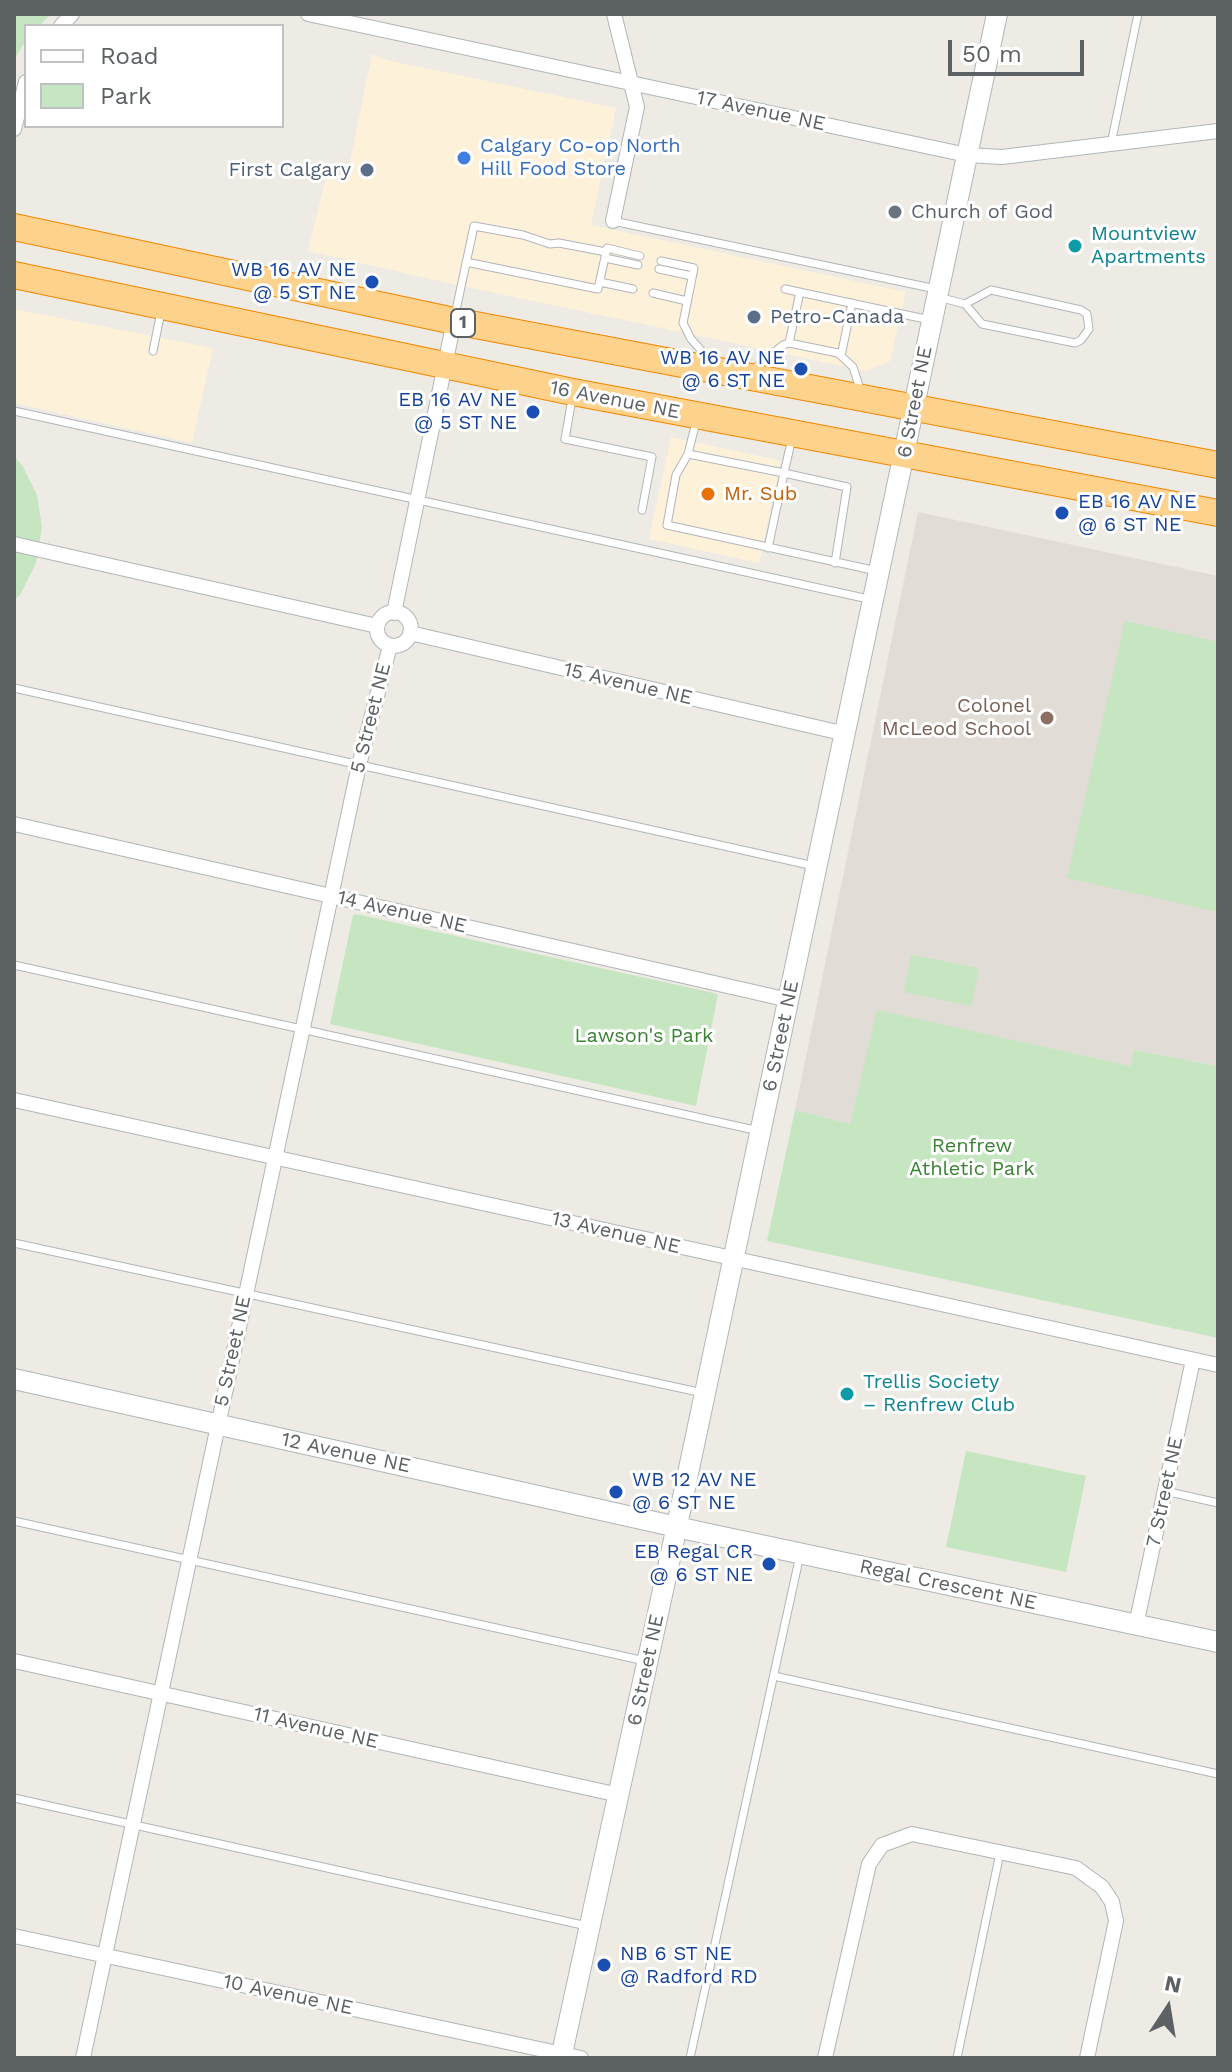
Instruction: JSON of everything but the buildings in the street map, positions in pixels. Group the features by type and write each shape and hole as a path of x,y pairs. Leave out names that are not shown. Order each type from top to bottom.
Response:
{"highway":[{"name":"1","path":"14,227 454,321 1218,465"},
{"name":"16 Avenue NE","path":"14,275 573,392 1218,513"}],"street":[{"name":"17 Avenue NE","path":"308,14 967,155 1002,157 1218,131"},
{"path":"613,221 637,107 614,14"},
{"name":"6 Street NE","path":"568,2056 590,1926 875,601 996,14"},
{"path":"14,129 21,88"},
{"path":"394,613 454,321"},
{"path":"14,544 377,626"},
{"path":"394,613 407,619 410,633 400,645 390,646 381,640 377,626 384,616 394,613"},
{"name":"15 Avenue NE","path":"410,633 846,734"},
{"name":"5 Street NE","path":"83,2058 359,765 390,646"},
{"name":"14 Avenue NE","path":"14,824 789,1000"},
{"name":"13 Avenue NE","path":"14,1100 1218,1365"},
{"name":"7 Street NE","path":"1136,1625 1193,1360"},
{"name":"12 Avenue NE","path":"14,1379 677,1526"},
{"name":"Regal Crescent NE","path":"677,1526 1218,1642"},
{"name":"11 Avenue NE","path":"14,1661 619,1795"},
{"path":"825,2058 869,1864 882,1845 912,1834 1076,1868 1102,1887 1112,1902 1116,1921 1087,2058"},
{"name":"10 Avenue NE","path":"14,1936 568,2056"}],"lane":[{"path":"1111,144 1138,14"},
{"path":"613,221 937,293 965,304 982,324 1075,343 1089,329 1087,314 1081,310 991,290 965,304"},
{"path":"454,321 474,226 639,260"},
{"path":"466,262 598,289 606,253"},
{"path":"660,265 694,268 683,323 691,339 719,371"},
{"path":"600,282 633,289"},
{"path":"785,289 932,321"},
{"path":"789,343 800,292"},
{"path":"653,293 687,301"},
{"path":"841,356 852,303"},
{"path":"153,351 162,306"},
{"path":"747,376 789,343 838,353 853,367 863,398"},
{"path":"573,392 565,439 652,457 642,510"},
{"path":"14,411 875,601"},
{"path":"697,416 694,438 676,475 667,525 881,572"},
{"path":"768,548 793,432"},
{"path":"688,454 847,487 835,563"},
{"path":"14,688 816,866"},
{"path":"14,965 761,1131"},
{"path":"14,1243 705,1394"},
{"path":"1165,1491 1218,1503"},
{"path":"14,1521 648,1661"},
{"path":"690,2058 801,1553"},
{"path":"774,1676 1218,1774"},
{"path":"14,1798 590,1926"},
{"path":"957,2058 1000,1850"}],"shaded area":[{"path":"372,54 386,60 616,108 591,225 906,292 890,361 866,371 308,251 328,170 347,176"},
{"path":"14,309 213,348 192,443 14,403"},
{"path":"671,437 781,461 759,563 649,539"},
{"name":"Colonel McLeod School","path":"918,512 1218,576 1218,1066 1135,1050 1131,1066 878,1011 850,1124 795,1110"}],"green space":[{"path":"14,14 51,14 41,24 24,24 24,43 14,60"},
{"path":"14,456 37,495 42,527 36,563 20,595 14,600"},
{"path":"1125,621 1218,642 1218,912 1067,878"},
{"name":"Lawson's Park","path":"353,915 718,994 696,1106 330,1024"},
{"path":"911,955 979,968 971,1006 904,992"},
{"name":"Renfrew Athletic Park","path":"877,1010 1131,1066 1134,1050 1218,1066 1218,1338 767,1241 795,1110 850,1124"},
{"path":"966,1451 1086,1476 1066,1572 946,1547"}],"place":[{"name":"Calgary Co-op North Hill Food Store","path":"464,158"},
{"name":"First Calgary","path":"367,170"},
{"name":"Church of God","path":"895,212"},
{"name":"Mountview Apartments","path":"1075,246"},
{"name":"WB 16 AV NE @ 5 ST NE","path":"372,282"},
{"name":"Petro-Canada","path":"754,317"},
{"name":"WB 16 AV NE @ 6 ST NE","path":"801,369"},
{"name":"EB 16 AV NE @ 5 ST NE","path":"533,412"},
{"name":"Mr. Sub","path":"708,494"},
{"name":"EB 16 AV NE @ 6 ST NE","path":"1062,513"},
{"name":"Colonel McLeod School","path":"1047,718"},
{"name":"Trellis Society – Renfrew Club","path":"847,1394"},
{"name":"WB 12 AV NE @ 6 ST NE","path":"616,1492"},
{"name":"EB Regal CR @ 6 ST NE","path":"769,1564"},
{"name":"NB 6 ST NE @ Radford RD","path":"604,1965"}]}
